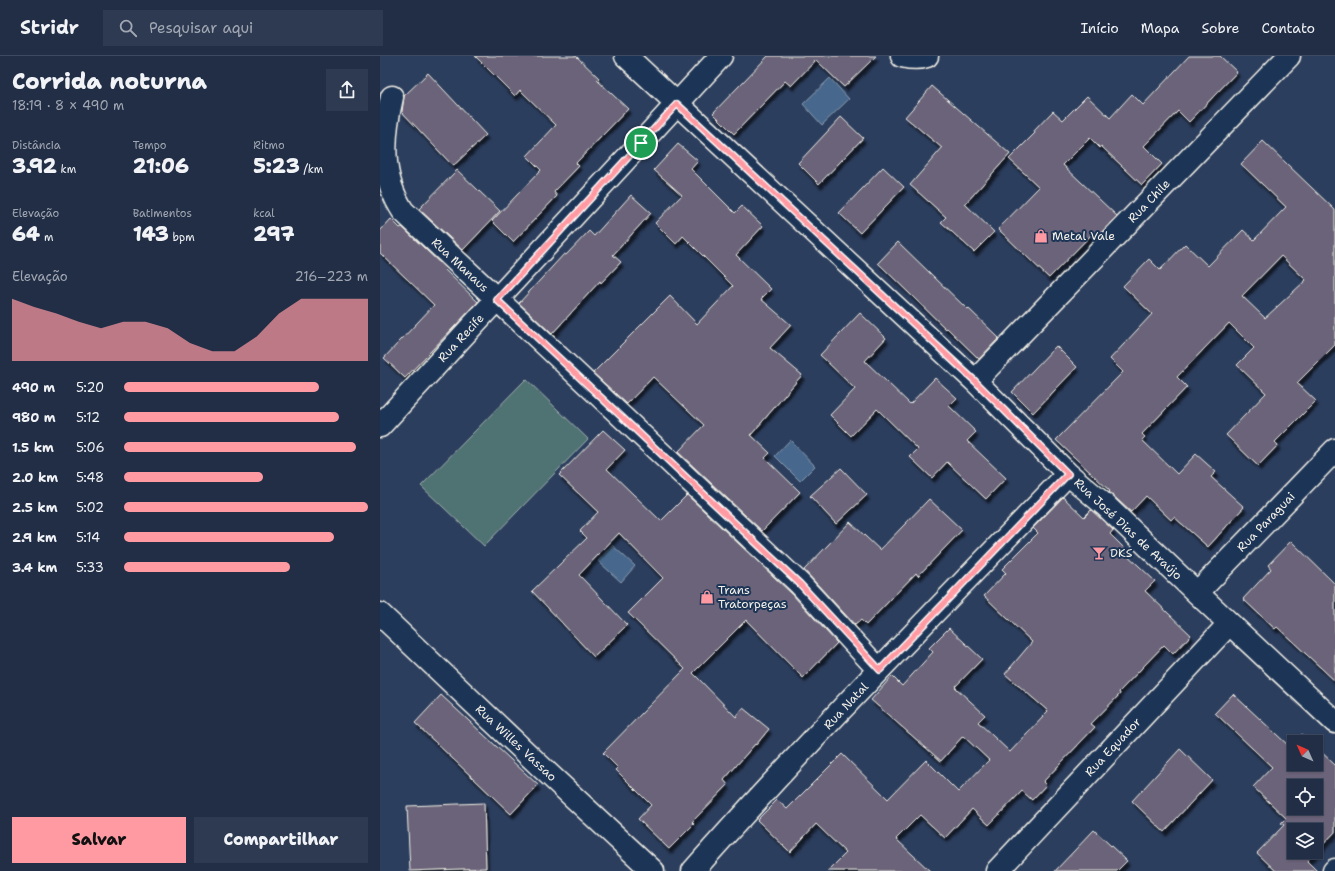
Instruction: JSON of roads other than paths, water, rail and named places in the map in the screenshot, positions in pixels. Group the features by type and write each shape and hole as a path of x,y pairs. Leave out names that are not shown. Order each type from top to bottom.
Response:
{"street":[{"name":"Rua José Dias de Araújo","path":"626,56 975,381 1068,474 1106,506 1229,624 1335,722"},
{"name":"Rua Recife","path":"380,426 721,56"},
{"path":"902,56 919,58 927,56"},
{"name":"Rua Chile","path":"975,381 1289,56"},
{"name":"Rua Manaus","path":"392,97 385,129 384,156 389,188 395,201 403,211 800,584 880,670"},
{"name":"Rua Paraguai","path":"1197,593 1335,450"},
{"name":"Rua Natal","path":"692,871 735,823 1068,474"},
{"name":"Rua Willes Vassao","path":"380,614 653,871"},
{"name":"Rua Equador","path":"997,871 1229,624"}],"water":[{"path":"830,78 849,99 822,125 803,104"},
{"path":"790,440 815,466 800,481 775,456"},
{"path":"612,545 635,566 621,582 598,561"}],"place":[{"name":"Metal Vale","path":"1041,236"},
{"name":"DKS","path":"1099,553"},
{"name":"Trans Tratorpeças","path":"707,597"}]}
